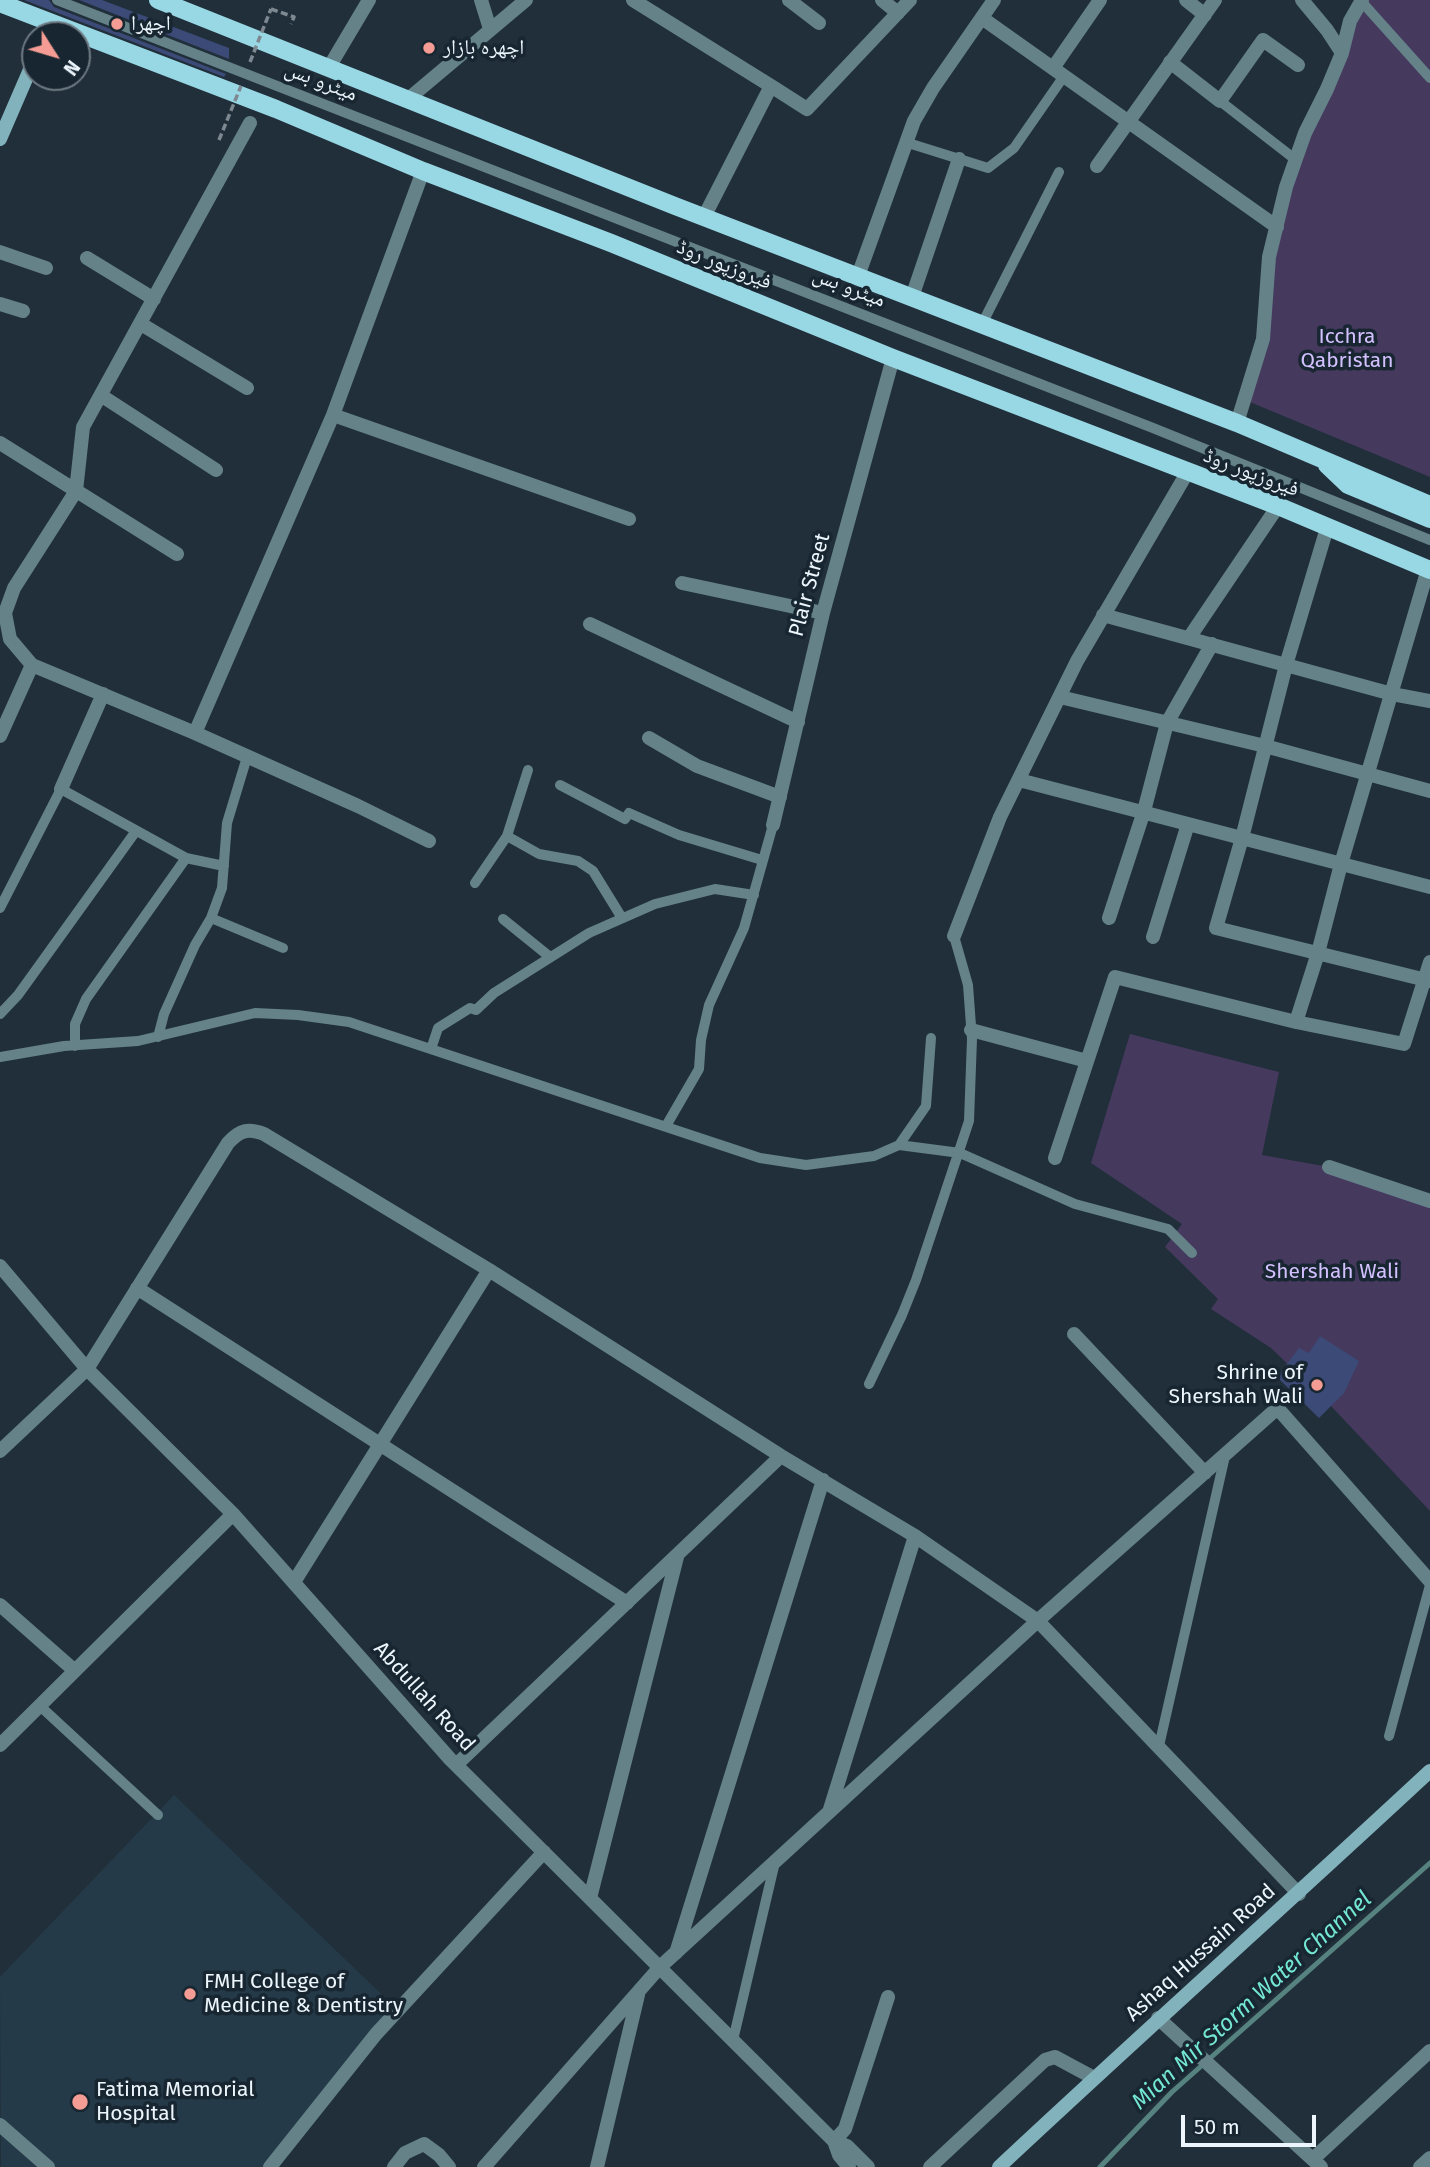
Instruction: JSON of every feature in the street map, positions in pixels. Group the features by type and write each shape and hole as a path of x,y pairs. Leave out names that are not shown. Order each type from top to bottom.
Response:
{"main road":[{"name":"فیروزپور روڈ","path":"158,0 704,218 1237,423 1430,505"},
{"name":"فیروزپور روڈ","path":"0,3 33,21"},
{"name":"فیروزپور روڈ","path":"91,44 276,109 423,171 611,243 893,358 1429,566"},
{"path":"0,139 21,90"},
{"path":"1320,457 1348,485 1430,519"},
{"path":"1278,506 1331,519 1429,566"},
{"name":"Ashaq Hussain Road","path":"999,2167 1158,2018 1299,1894 1430,1771"}],"street":[{"path":"328,69 369,0"},
{"path":"481,0 490,29"},
{"path":"407,100 526,0"},
{"path":"632,0 807,109 911,0"},
{"path":"789,0 819,23"},
{"path":"882,0 898,13"},
{"path":"858,276 905,142 923,102 994,0"},
{"path":"1059,72 1100,0"},
{"path":"1186,0 1205,15"},
{"path":"1097,166 1215,0"},
{"path":"1302,0 1342,53"},
{"path":"1237,423 1263,339 1269,257 1304,132 1342,53 1350,21 1361,1"},
{"path":"982,18 1277,227"},
{"path":"1170,62 1220,101 1263,40 1298,65"},
{"path":"704,218 771,86"},
{"path":"250,122 83,427 76,491 14,587 5,613 10,639 32,665 195,733 429,841"},
{"path":"912,297 959,159"},
{"path":"195,733 333,415 423,171"},
{"path":"0,252 46,268"},
{"path":"87,258 154,299"},
{"path":"0,304 23,311"},
{"path":"141,324 247,388"},
{"name":"Plair Street","path":"773,825 823,614 893,358"},
{"path":"102,396 216,470"},
{"path":"333,415 629,519"},
{"path":"0,443 177,554"},
{"path":"954,936 1000,817 1060,697 1103,615 1187,473"},
{"path":"1189,638 1278,506"},
{"path":"1327,528 1286,665 1216,928 1427,981"},
{"path":"1296,1022 1429,566"},
{"path":"0,579 14,587"},
{"path":"682,583 823,614"},
{"path":"1103,615 1392,694 1430,701"},
{"path":"590,624 798,722"},
{"path":"1109,918 1144,811 1167,723 1212,645"},
{"path":"0,736 32,665"},
{"path":"61,789 103,694"},
{"path":"1060,697 1265,746 1430,791"},
{"path":"649,738 697,766 780,797"},
{"path":"1019,780 1430,887"},
{"path":"1153,937 1188,824"},
{"path":"1055,1158 1115,977 1296,1022 1404,1044 1427,981 1430,962"},
{"path":"971,1030 1087,1061"},
{"path":"0,1451 86,1369 228,1143 238,1132 252,1130 264,1134 489,1270 781,1456 915,1536 1038,1621 1299,1894"},
{"path":"1329,1167 1430,1201"},
{"name":"Abdullah Road","path":"0,1266 86,1369 233,1514 456,1765 834,2141 847,2146 869,2167"},
{"path":"294,1582 489,1270"},
{"path":"137,1288 627,1603"},
{"path":"1074,1334 1205,1473"},
{"path":"484,2167 660,1967 1038,1621 1276,1409 1430,1583"},
{"path":"456,1765 781,1456"},
{"path":"676,1953 823,1480"},
{"path":"0,1745 233,1514"},
{"path":"830,1812 915,1536"},
{"path":"590,1898 677,1555"},
{"path":"0,1605 75,1671"},
{"path":"270,2167 376,2034 544,1852"},
{"path":"597,2167 638,1993"},
{"path":"834,2141 845,2129 888,1997"},
{"path":"1158,2018 1317,2163 1430,2051"},
{"path":"930,2167 1045,2060 1055,2057 1094,2078"},
{"path":"0,2125 48,2167"},
{"name":"Abdullah Road","path":"834,2141 839,2155 849,2167"},
{"path":"394,2167 405,2152 424,2144 449,2167"},
{"path":"1420,2167 1430,2158"}],"lane":[{"name":"میٹرو بس","path":"57,0 1140,423 1430,540"},
{"path":"1361,1 1430,78"},
{"path":"905,142 988,168 1014,148 1059,72"},
{"path":"1220,101 1296,160"},
{"path":"982,324 1059,172"},
{"path":"158,1037 164,1014 211,918 222,888 227,822 247,757"},
{"path":"475,883 507,836 528,770"},
{"path":"561,785 625,819 629,813 679,835 762,860"},
{"path":"0,908 61,789 186,858 224,866"},
{"path":"666,1126 699,1069 701,1040 709,1005 744,929 773,825"},
{"path":"0,1014 18,995 136,831"},
{"path":"507,836 539,854 578,861 593,871 622,918"},
{"path":"75,1046 75,1024 86,999 186,858"},
{"path":"431,1049 438,1028 470,1008 476,1010 494,993 589,933 654,904 715,889 754,895"},
{"path":"211,918 283,948"},
{"path":"503,919 551,957"},
{"path":"869,1384 911,1292 969,1121 971,1030 968,985 954,936"},
{"path":"0,1057 75,1046 138,1041 255,1013 349,1022 760,1158 806,1165 874,1156 899,1145 960,1153 1076,1203 1168,1228 1192,1253"},
{"path":"899,1145 926,1106 931,1038"},
{"path":"1159,1746 1225,1456"},
{"path":"1389,1736 1430,1583"},
{"path":"40,1706 158,1815"},
{"path":"733,2040 775,1863"}],"path":[{"path":"271,9 294,17 291,24"}],"shaded area":[{"name":"FMH College of Medicine & Dentistry","path":"174,1795 398,2010 271,2167 1,2167 0,1977"}],"green space":[{"name":"Icchra Qabristan","path":"1362,0 1430,0 1430,477 1245,400 1286,187"},
{"name":"Shershah Wali","path":"1130,1034 1279,1072 1262,1155 1329,1167 1430,1201 1430,1511 1331,1406 1271,1348 1211,1309 1218,1299 1165,1247 1182,1224 1091,1163"}],"building":[{"path":"24,0 49,0 54,7 90,21 79,21"},
{"path":"79,0 102,0 229,48 229,59"},
{"path":"91,21 226,74 224,77 91,26"},
{"name":"Shrine of Shershah Wali","path":"1320,1336 1359,1361 1344,1393 1319,1418 1277,1377 1299,1348 1309,1353"}],"waterway":[{"name":"Mian Mir Storm Water Channel","path":"1100,2167 1172,2092 1430,1863"}],"place":[{"name":"اچھرا","path":"117,24"},
{"name":"اچھرہ بازار","path":"429,48"},
{"name":"Shrine of Shershah Wali","path":"1317,1385"},
{"name":"FMH College of Medicine & Dentistry","path":"190,1994"},
{"name":"Fatima Memorial Hospital","path":"80,2102"}]}
